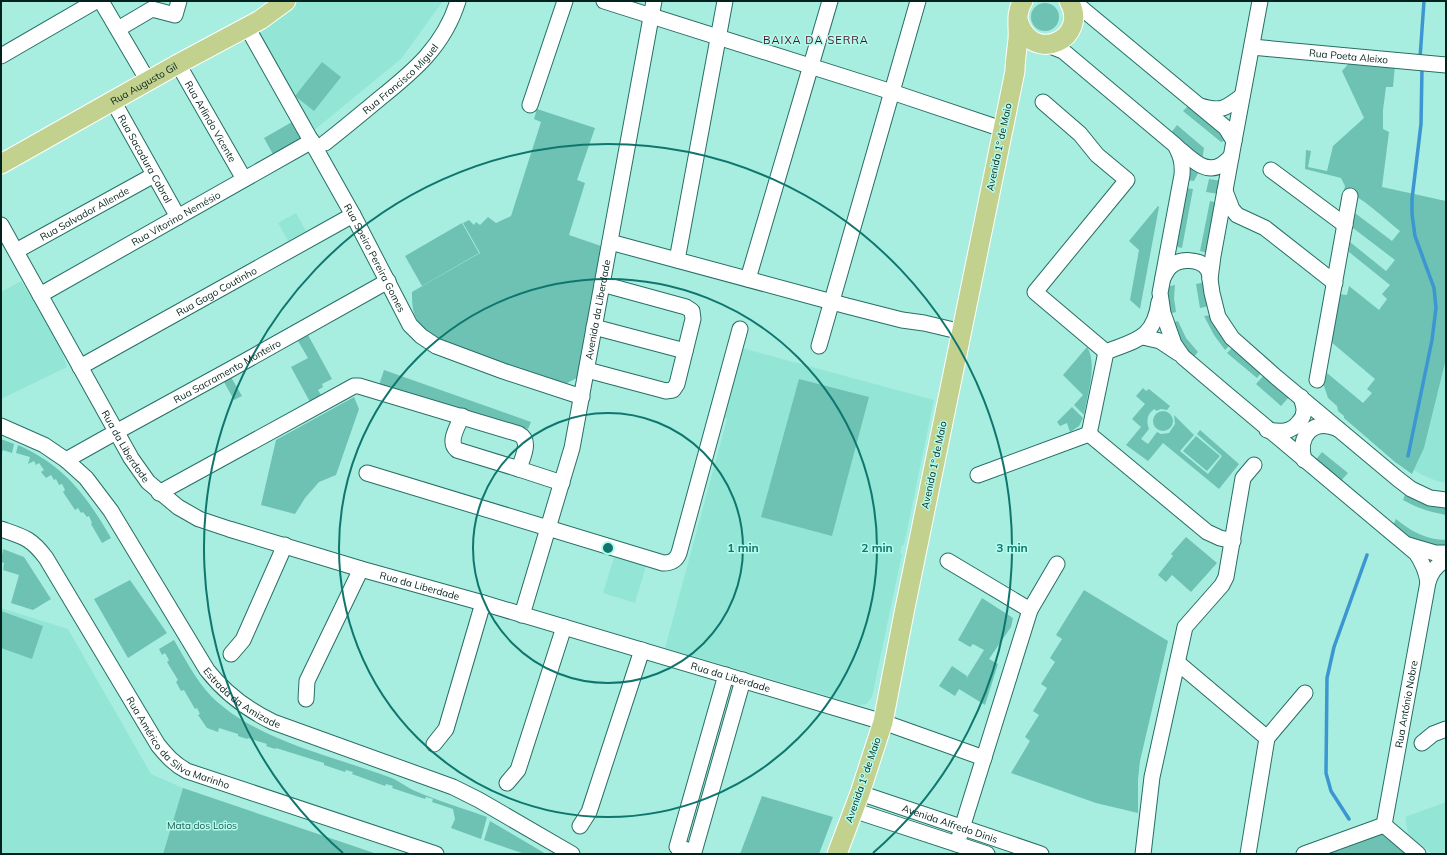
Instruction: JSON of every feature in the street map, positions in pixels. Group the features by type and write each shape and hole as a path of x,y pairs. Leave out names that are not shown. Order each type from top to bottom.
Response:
{"main road":[{"name":"Rua Augusto Gil","path":"1,164 178,64 260,20 286,1"},
{"name":"Avenida 1º de Maio","path":"837,854 883,722 1015,71 1019,10 1023,1"},
{"name":"Avenida 1º de Maio","path":"1015,71 1031,53 1045,44 1060,41 1070,31 1074,19 1074,12 1069,1"},
{"path":"1019,24 1021,30 1029,39 1045,44"}],"street":[{"path":"1,56 96,1"},
{"path":"101,1 148,81"},
{"path":"118,29 152,9 175,15 179,1"},
{"name":"Rua Francisco Miguel","path":"318,142 418,67 443,35 458,1"},
{"path":"530,105 565,1"},
{"path":"604,1 892,92 1002,130"},
{"name":"Avenida da Liberdade","path":"522,615 572,448 654,1"},
{"path":"677,260 725,1"},
{"path":"748,278 830,1"},
{"path":"819,346 918,1"},
{"path":"1069,1 1085,10 1199,105 1226,128 1234,141"},
{"path":"1210,279 1260,1"},
{"name":"Rua Soeiro Pereira Gomes","path":"247,27 318,142 353,215 410,324 421,336 436,346 503,371 582,397"},
{"path":"1045,44 1063,51 1195,162 1205,167 1213,168 1220,166 1231,156"},
{"name":"Rua Poeta Aleixo","path":"1252,47 1446,65"},
{"name":"Rua Arlindo Vicente","path":"178,64 244,179"},
{"path":"1199,105 1213,110 1221,109 1231,105 1242,96"},
{"name":"Rua Sacadura Cabral","path":"113,101 178,217"},
{"path":"1043,102 1080,134 1097,155 1127,180 1034,292 1106,352"},
{"name":"Rua Vitorino Nemésio","path":"40,296 244,179 318,142"},
{"path":"1106,352 1143,337 1155,321 1182,175 1183,163 1175,145"},
{"path":"1271,170 1345,225"},
{"name":"Rua Salvador Allende","path":"9,246 154,175"},
{"path":"1225,190 1227,200 1237,215 1265,228 1335,283"},
{"path":"1317,380 1350,196"},
{"name":"Rua Gago Coutinho","path":"80,367 353,215"},
{"path":"1215,245 1226,228 1232,224 1246,220"},
{"name":"Rua da Liberdade","path":"1,225 9,246 40,296 131,458 148,482 159,493 178,507 199,519 361,569 483,603 883,722 984,758"},
{"path":"610,242 902,320 924,323 962,332"},
{"path":"1163,278 1170,266 1179,262 1191,261 1201,264 1208,269 1218,317 1232,338 1411,489 1430,498 1446,500"},
{"name":"Rua Sacramento Monteiro","path":"66,460 231,370 388,281"},
{"path":"587,370 666,391 673,390 677,384 694,319 694,315 690,309 602,284"},
{"path":"1160,293 1168,332 1183,357"},
{"path":"594,327 685,351"},
{"path":"368,473 663,563 668,563 675,559 679,553 740,328"},
{"path":"1143,337 1160,341 1183,357 1267,430 1407,545 1416,553 1422,562 1428,582"},
{"path":"1089,434 1106,352"},
{"path":"159,493 354,386 359,386 462,416 524,436 526,443 518,469"},
{"path":"1267,430 1286,432 1296,426 1302,418 1304,410 1301,397"},
{"path":"462,416 452,441 457,450 562,483"},
{"path":"1304,460 1301,451 1304,437 1313,427 1323,424 1339,429"},
{"name":"Estrada da Amizade","path":"4,427 44,445 66,460 86,478 111,511 207,670 226,691 240,703 255,714 279,724 453,787 480,800 572,854"},
{"path":"978,475 1089,434"},
{"path":"1089,434 1207,532 1220,538 1233,541"},
{"path":"1143,854 1152,776 1185,627 1222,585 1226,577 1244,478 1254,465"},
{"name":"Rua Américo da Silva Marinho","path":"1,529 23,536 31,541 46,558 158,745 168,758 176,765 187,771 436,854"},
{"path":"1407,545 1435,552 1446,553"},
{"path":"231,654 243,640 285,546"},
{"path":"1428,582 1430,574 1436,567 1446,560"},
{"path":"948,561 1030,610"},
{"path":"957,844 1030,610 1057,564"},
{"path":"306,699 308,681 361,569"},
{"name":"Rua António Nobre","path":"1384,825 1428,582"},
{"path":"434,744 446,729 483,603"},
{"path":"508,783 518,770 564,627"},
{"path":"580,826 589,812 642,650"},
{"path":"1178,663 1267,738"},
{"path":"726,675 677,847 694,852 743,680"},
{"path":"1248,854 1267,738 1305,693"},
{"path":"1422,743 1433,734 1446,729"},
{"name":"Avenida Alfredo Dinis","path":"856,801 963,827 1010,849 1041,854"},
{"name":"Avenida Alfredo Dinis","path":"856,801 957,844 987,854"},
{"path":"1304,854 1384,825 1418,854"}],"shaded area":[{"path":"298,1 443,1 401,59 313,131 258,31 283,14"},
{"path":"296,213 306,231 288,241 278,223"},
{"path":"21,281 58,340 67,367 1,399 1,292"},
{"path":"742,348 934,400 904,545 902,545 900,553 902,554 872,697 866,704 859,705 665,648 727,419 723,416"},
{"path":"1446,359 1446,483 1422,475 1414,470 1424,448"},
{"path":"614,557 646,566 635,603 603,593"},
{"path":"1,608 68,629 151,774 183,788 163,854 1,854"},
{"path":"1446,802 1446,854 1432,854 1408,834 1405,817"}],"green space":[{"path":"1045,3 1055,7 1059,17 1055,27 1045,31 1035,27 1031,17 1035,7"},
{"path":"1351,61 1395,65 1393,87 1386,87 1383,110 1383,129 1389,132 1382,187 1446,201 1446,359 1424,448 1412,474 1395,462 1344,418 1344,416 1338,411 1337,406 1328,398 1324,386 1327,373 1363,403 1372,393 1367,389 1375,379 1330,341 1338,294 1347,295 1349,286 1379,310 1387,299 1382,294 1390,285 1349,252 1350,242 1386,271 1395,260 1353,228 1355,213 1392,241 1400,231 1365,202 1344,191 1345,186 1341,178 1305,169 1306,150 1311,151 1308,167 1327,171 1333,146 1364,118 1342,71"},
{"path":"322,62 341,77 314,111 295,96"},
{"path":"1189,105 1223,133 1227,140 1221,142 1183,111"},
{"path":"537,109 595,128 577,180 585,183 569,235 601,246 579,377 563,385 469,354 447,344 428,332 420,324 415,316 412,305 412,292 480,253 463,223 469,220 474,225 476,222 480,225 488,217 496,223 511,216 541,122 534,119"},
{"path":"292,122 302,140 274,156 264,138"},
{"path":"1177,125 1204,148 1202,161 1170,134"},
{"path":"1189,164 1199,171 1194,181 1186,180"},
{"path":"1209,179 1222,181 1219,194 1206,192"},
{"path":"1185,188 1193,189 1182,248 1174,246"},
{"path":"1210,201 1218,203 1209,253 1200,251"},
{"path":"1158,206 1140,309 1130,300 1139,250 1129,241"},
{"path":"462,223 479,253 422,286 405,256"},
{"path":"1205,282 1209,306 1200,308 1196,284"},
{"path":"1175,285 1174,298 1176,312 1168,314 1166,287"},
{"path":"1212,315 1230,345 1225,350 1214,335 1204,316"},
{"path":"1178,321 1186,338 1198,352 1192,359 1170,323"},
{"path":"308,335 332,379 322,384 323,387 318,390 321,395 310,402 291,367 308,358 298,341"},
{"path":"1087,347 1092,362 1092,371 1084,415 1074,405 1083,395 1063,375"},
{"path":"1233,347 1262,372 1257,378 1227,353"},
{"path":"384,370 531,422 528,429 379,385"},
{"path":"1265,374 1290,396 1281,406 1256,384"},
{"path":"231,377 242,396 234,400 224,382"},
{"path":"799,379 869,397 832,536 761,517"},
{"path":"1143,388 1146,391 1149,389 1170,406 1167,410 1161,409 1156,411 1155,409 1150,413 1147,420 1149,429 1141,439 1148,444 1157,432 1161,434 1169,433 1175,424 1174,415 1194,435 1180,451 1208,474 1222,456 1197,434 1200,430 1239,464 1219,489 1163,443 1148,461 1126,445 1141,427 1132,419 1145,404 1136,396"},
{"path":"354,397 359,409 336,475 319,482 305,498 295,514 261,505 276,440"},
{"path":"1072,407 1083,418 1079,426 1070,432 1067,423 1060,426 1057,422"},
{"path":"1163,411 1170,414 1173,421 1170,428 1163,431 1156,428 1153,421 1156,414"},
{"path":"1196,436 1220,456 1207,471 1183,451"},
{"path":"1,439 14,444 12,453 3,450 1,455"},
{"path":"18,445 49,462 73,483 93,508 111,538 102,543 91,524 92,523 89,516 87,517 83,512 81,513 78,508 75,510 63,492 65,490 62,484 59,485 56,479 54,480 51,475 46,478 41,472 44,470 39,463 36,465 34,461 28,464 30,457 16,453"},
{"path":"1322,452 1348,473 1339,483 1314,462"},
{"path":"1406,492 1446,506 1446,515 1434,513 1403,500"},
{"path":"1396,519 1407,527 1426,537 1446,540 1446,548 1412,540 1392,527"},
{"path":"1186,537 1217,563 1191,592 1172,575 1166,582 1158,575 1173,556 1171,554"},
{"path":"3,549 24,557 51,599 33,610 11,603 19,575 3,570 4,563 1,562"},
{"path":"130,580 167,633 128,658 94,599"},
{"path":"1084,590 1168,641 1140,761 1138,779 1138,813 1096,803 1011,773 1030,741 1025,737 1039,715 1033,711 1047,688 1041,684 1055,662 1050,658 1062,639 1056,635"},
{"path":"982,598 1013,618 1011,627 989,659 998,664 985,705 959,689 955,696 939,686 952,666 967,676 966,679 984,650 973,644 970,647 958,640"},
{"path":"1,611 43,626 32,659 1,648"},
{"path":"174,640 200,683 211,696 229,711 249,724 295,745 389,777 422,794 487,817 481,839 451,828 455,819 453,809 432,802 433,799 426,797 425,799 392,788 393,786 386,784 385,786 352,774 353,772 346,770 345,772 324,765 324,763 266,746 267,744 238,736 238,734 219,728 218,732 207,728 198,715 200,714 197,708 195,709 184,690 181,691 176,682 178,680 167,662 169,660 165,653 162,655 159,649"},
{"name":"Mata dos Loios","path":"183,788 377,854 163,854"},
{"path":"762,796 833,817 819,854 740,854"},
{"path":"490,821 546,854 525,854 484,840"},
{"path":"1378,834 1385,834 1407,854 1329,854 1328,851"}],"waterway":[{"path":"1420,58 1424,1"},
{"path":"1408,456 1432,340 1436,308 1434,288 1415,236 1412,214 1412,199 1421,124 1422,68"},
{"path":"1349,819 1331,791 1326,773 1327,678 1334,647 1367,555"}],"district":[{"name":"BAIXA DA SERRA","path":"816,40"}]}
